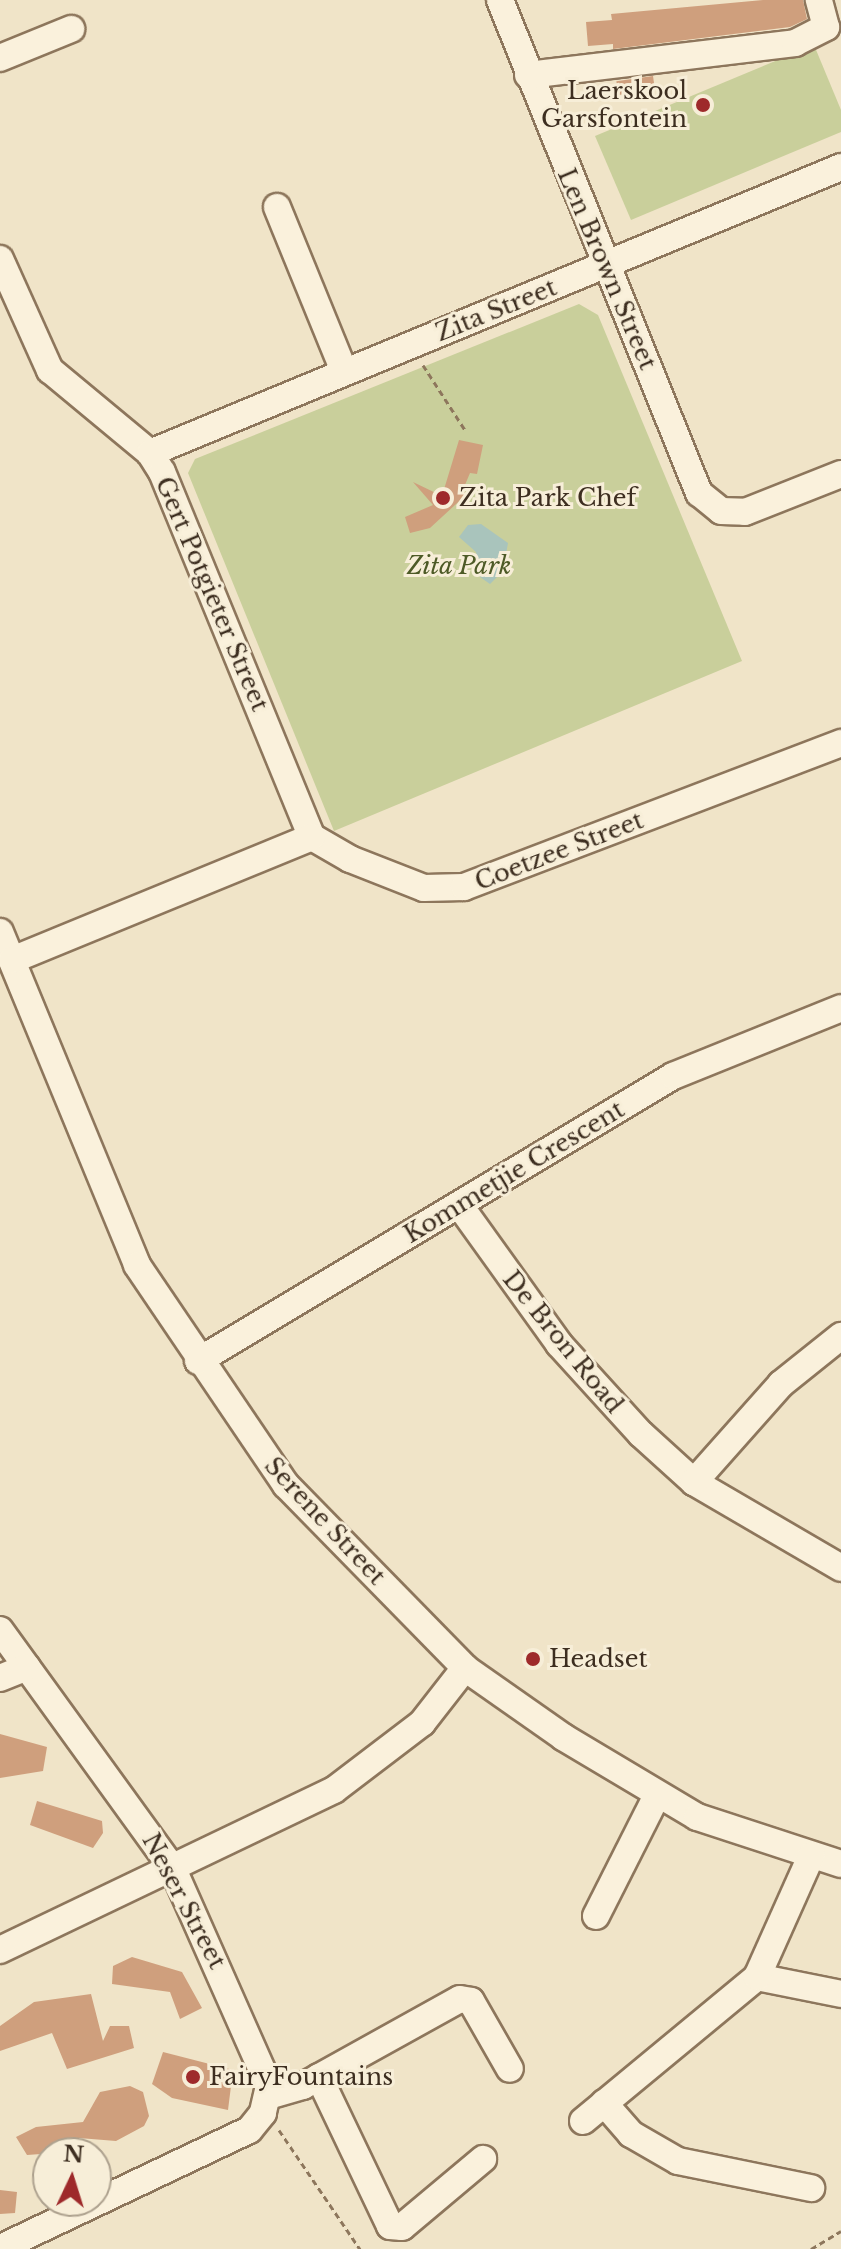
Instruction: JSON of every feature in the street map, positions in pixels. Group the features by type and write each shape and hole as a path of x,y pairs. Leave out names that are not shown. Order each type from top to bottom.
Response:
{"street":[{"name":"Len Brown Street","path":"500,0 699,493 721,511 745,512 841,474"},
{"path":"528,75 795,43 826,27 819,0"},
{"path":"0,58 71,29"},
{"name":"Zita Street","path":"150,453 841,167"},
{"path":"277,207 344,371"},
{"name":"Gert Potgieter Street","path":"0,259 50,370 150,453 312,837"},
{"name":"Coetzee Street","path":"312,837 350,859 424,888 464,887 841,743"},
{"path":"12,960 312,837"},
{"name":"Serene Street","path":"0,932 132,1254 198,1361 286,1485 465,1668 656,1797 736,1833 841,1864"},
{"name":"Kommetjie Crescent","path":"198,1361 673,1076 841,1008"},
{"name":"De Bron Road","path":"460,1206 583,1374 694,1482 841,1568"},
{"path":"694,1482 781,1384 841,1336"},
{"name":"Neser Street","path":"0,1630 173,1869 266,2068 265,2105"},
{"path":"0,1678 27,1667"},
{"path":"0,1950 173,1869 365,1772 431,1714 465,1668"},
{"path":"596,1916 656,1797"},
{"path":"583,2121 757,1977 811,1856"},
{"path":"757,1977 841,1994"},
{"path":"0,2248 241,2134 265,2105 460,1999 471,2001 510,2069"},
{"path":"319,2077 390,2226 402,2227 483,2159"},
{"path":"604,2103 631,2134 678,2161 811,2188"}],"path":[{"path":"424,367 465,430"},
{"path":"265,2105 360,2249"},
{"path":"811,2249 841,2231"}],"green space":[{"path":"814,45 841,110 841,132 631,220 595,136"},
{"name":"Zita Park","path":"579,304 598,315 742,661 334,831 188,473 195,459"}],"water":[{"path":"481,524 508,543 503,571 490,584 480,577 476,552 459,537 468,525"}],"building":[{"path":"763,0 803,0 807,19 790,27 613,49 613,44 588,46 586,22 612,20 611,14"},
{"path":"653,76 655,90 618,95 616,81"},
{"path":"459,440 483,445 477,474 470,473 462,492 468,493 430,528 410,533 405,517 433,505 413,482 442,496"},
{"path":"0,1734 47,1747 43,1771 0,1778"},
{"path":"37,1801 102,1821 103,1833 93,1848 30,1825"},
{"path":"132,1957 182,1972 202,2008 180,2019 170,1992 112,1984 113,1966"},
{"path":"91,1994 103,2041 110,2026 129,2026 134,2048 67,2069 52,2033 0,2051 0,2026 34,2002"},
{"name":"FairyFountains","path":"163,2052 233,2070 228,2110 172,2098 152,2084"},
{"path":"130,2086 143,2092 149,2116 144,2126 116,2141 112,2141 112,2137 32,2137 32,2155 27,2155 16,2137 36,2127 83,2122 100,2092"},
{"path":"0,2190 17,2192 15,2213 0,2214"}],"place":[{"name":"Laerskool Garsfontein","path":"703,105"},
{"name":"Zita Park Chef","path":"443,498"},
{"name":"Headset","path":"533,1659"},
{"name":"FairyFountains","path":"193,2077"}]}
